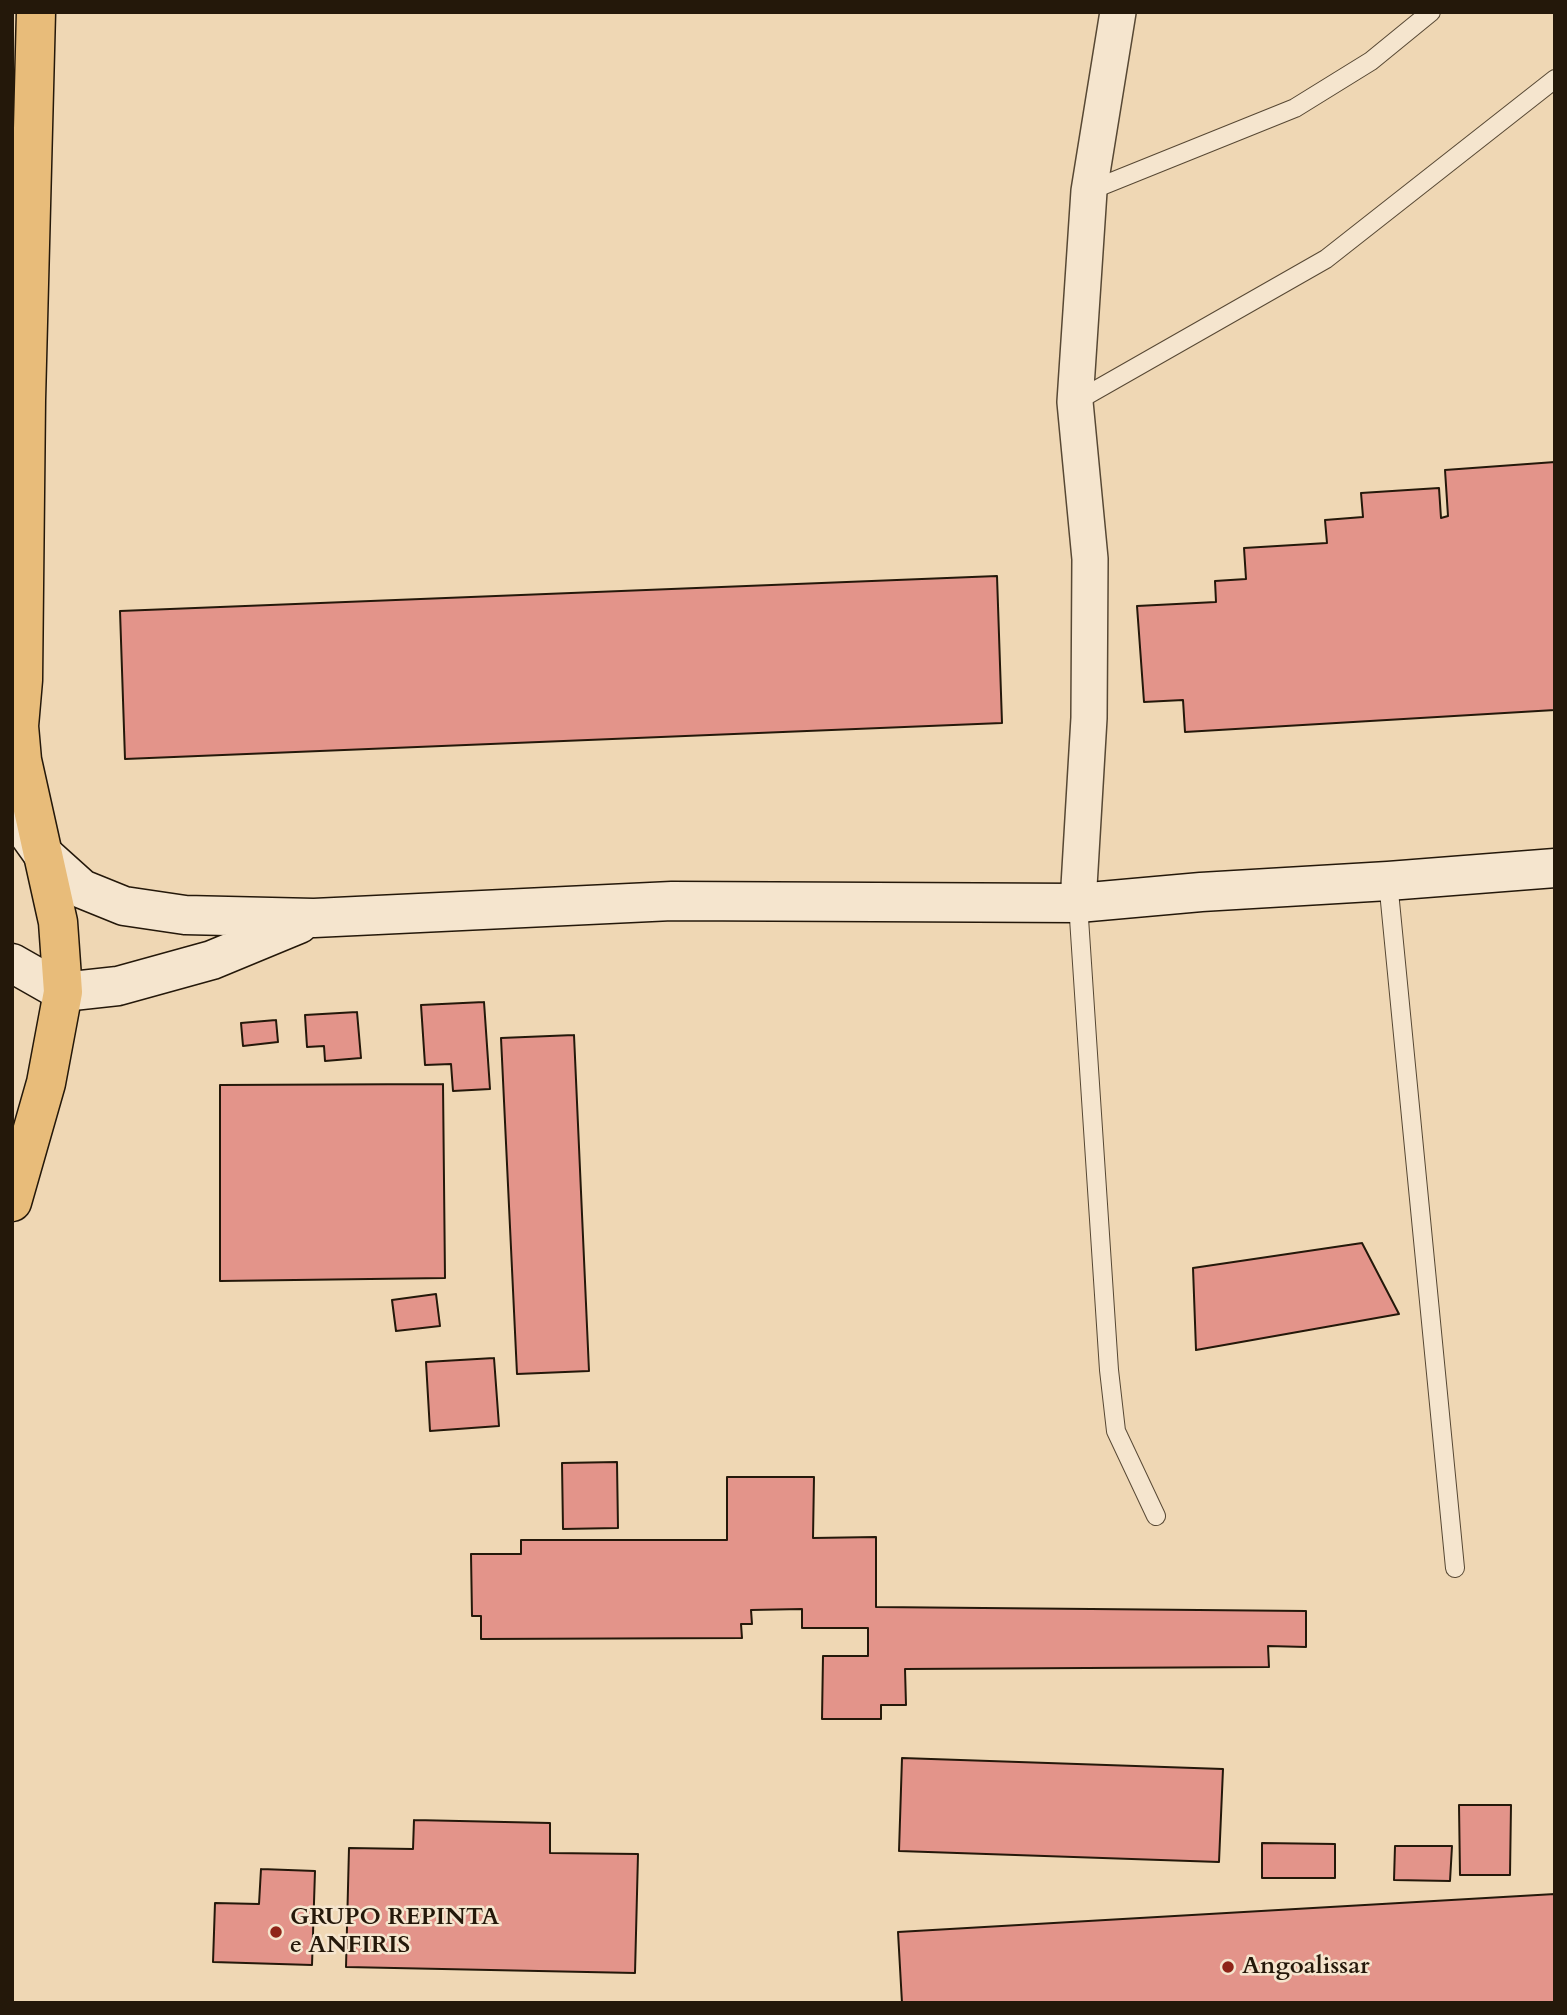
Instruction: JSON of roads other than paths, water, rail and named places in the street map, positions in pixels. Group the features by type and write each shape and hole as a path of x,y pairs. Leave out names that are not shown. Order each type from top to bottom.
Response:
{"main road":[{"path":"12,1202 46,1083 63,992 58,922 22,760 19,726 23,680 26,400 36,12"}],"street":[{"path":"1078,903 1089,718 1090,559 1075,402 1089,191 1118,12"},
{"path":"12,811 42,853 82,889 124,906 186,915 314,918 672,901 1078,903 1201,892 1555,869"},
{"path":"12,963 63,992 118,986 212,960 314,918"}],"lane":[{"path":"1089,191 1295,108 1371,61 1431,12"},
{"path":"1075,402 1326,259 1555,79"},
{"path":"1388,881 1455,1568"},
{"path":"1078,903 1109,1370 1116,1431 1156,1516"}],"place":[{"name":"GRUPO REPINTA e ANFIRIS","path":"276,1932"},
{"name":"Angoalissar","path":"1228,1967"}]}
